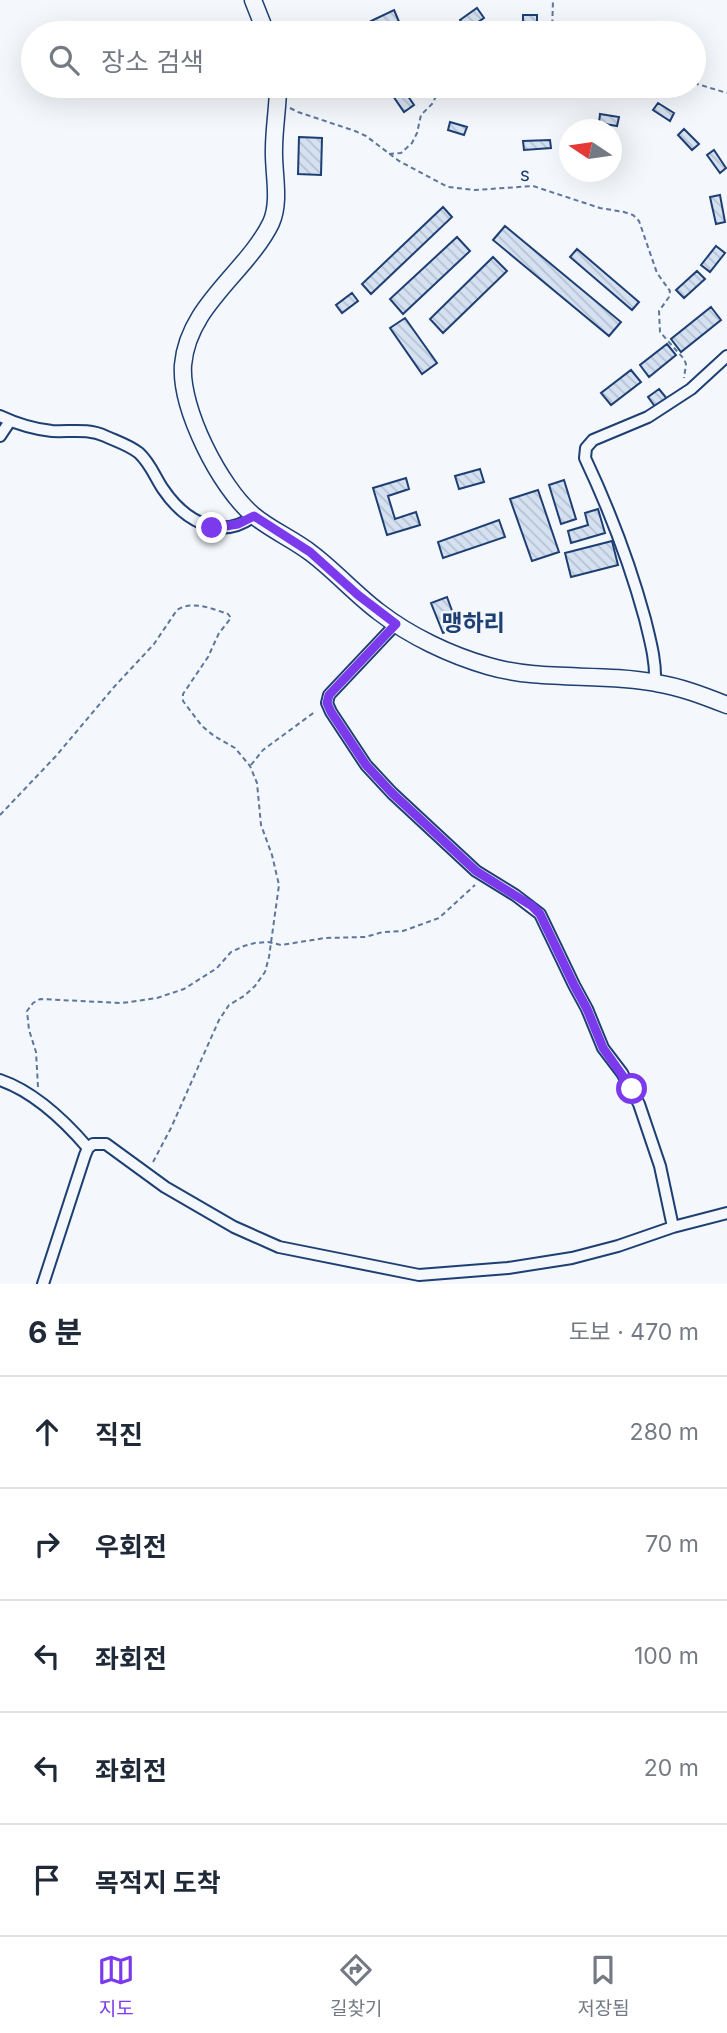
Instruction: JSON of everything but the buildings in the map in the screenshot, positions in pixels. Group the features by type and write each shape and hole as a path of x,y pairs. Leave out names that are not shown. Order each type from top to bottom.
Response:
{"street":[{"path":"253,0 261,21"},
{"path":"278,98 274,150 275,202 272,221 208,304 191,336 183,366 187,397 202,441 226,484 254,516 310,552 358,595 396,624 436,645 488,666 516,671 655,682 727,705"},
{"path":"655,682 656,665 640,602 617,532 584,453 593,440 648,417 691,389 727,356"},
{"path":"0,436 5,419 35,429 100,434 139,454 178,507 203,525 212,528 231,526 246,522 254,516"},
{"path":"396,624 329,695 327,703 366,765 441,840 484,877 532,906 540,914 587,1009 603,1048 636,1096 660,1166 673,1227"},
{"path":"0,1080 17,1086 34,1097 88,1148"},
{"path":"43,1284 88,1148 99,1143 107,1144 166,1187 263,1241 404,1273 436,1275 546,1264 598,1252 673,1227 727,1213"}],"path":[{"path":"552,21 553,0"},
{"path":"706,87 727,93"},
{"name":"s","path":"284,98 298,112 366,136 389,154 448,187 475,190 533,186 600,208 634,215 639,220 657,273 670,291 669,298 659,311 660,332 684,359 684,381 691,389"},
{"path":"389,154 401,153 412,143 421,115 435,98"},
{"path":"0,815 56,756 154,644 177,610 192,605 228,614 231,618 219,633 208,657 183,694 183,701 202,726 235,748 250,766 257,783 261,825 279,885 270,957 265,972 255,986 229,1005 219,1020 171,1128 147,1174"},
{"path":"250,766 263,750 327,703"},
{"path":"34,1097 38,1088 36,1052 29,1030 27,1011 40,999 122,1003 157,998 184,989 218,968 231,952 255,943 281,946 325,938 365,937 383,932 403,931 439,918 484,877"}],"district":[{"name":"맹하리","path":"473,623"}],"route":[{"path":"212,528 246,522 254,516 310,552 378,612 396,624 329,695 327,703 331,712 366,765 392,793 476,871 532,906 540,914 587,1009 603,1048 632,1089"}]}
